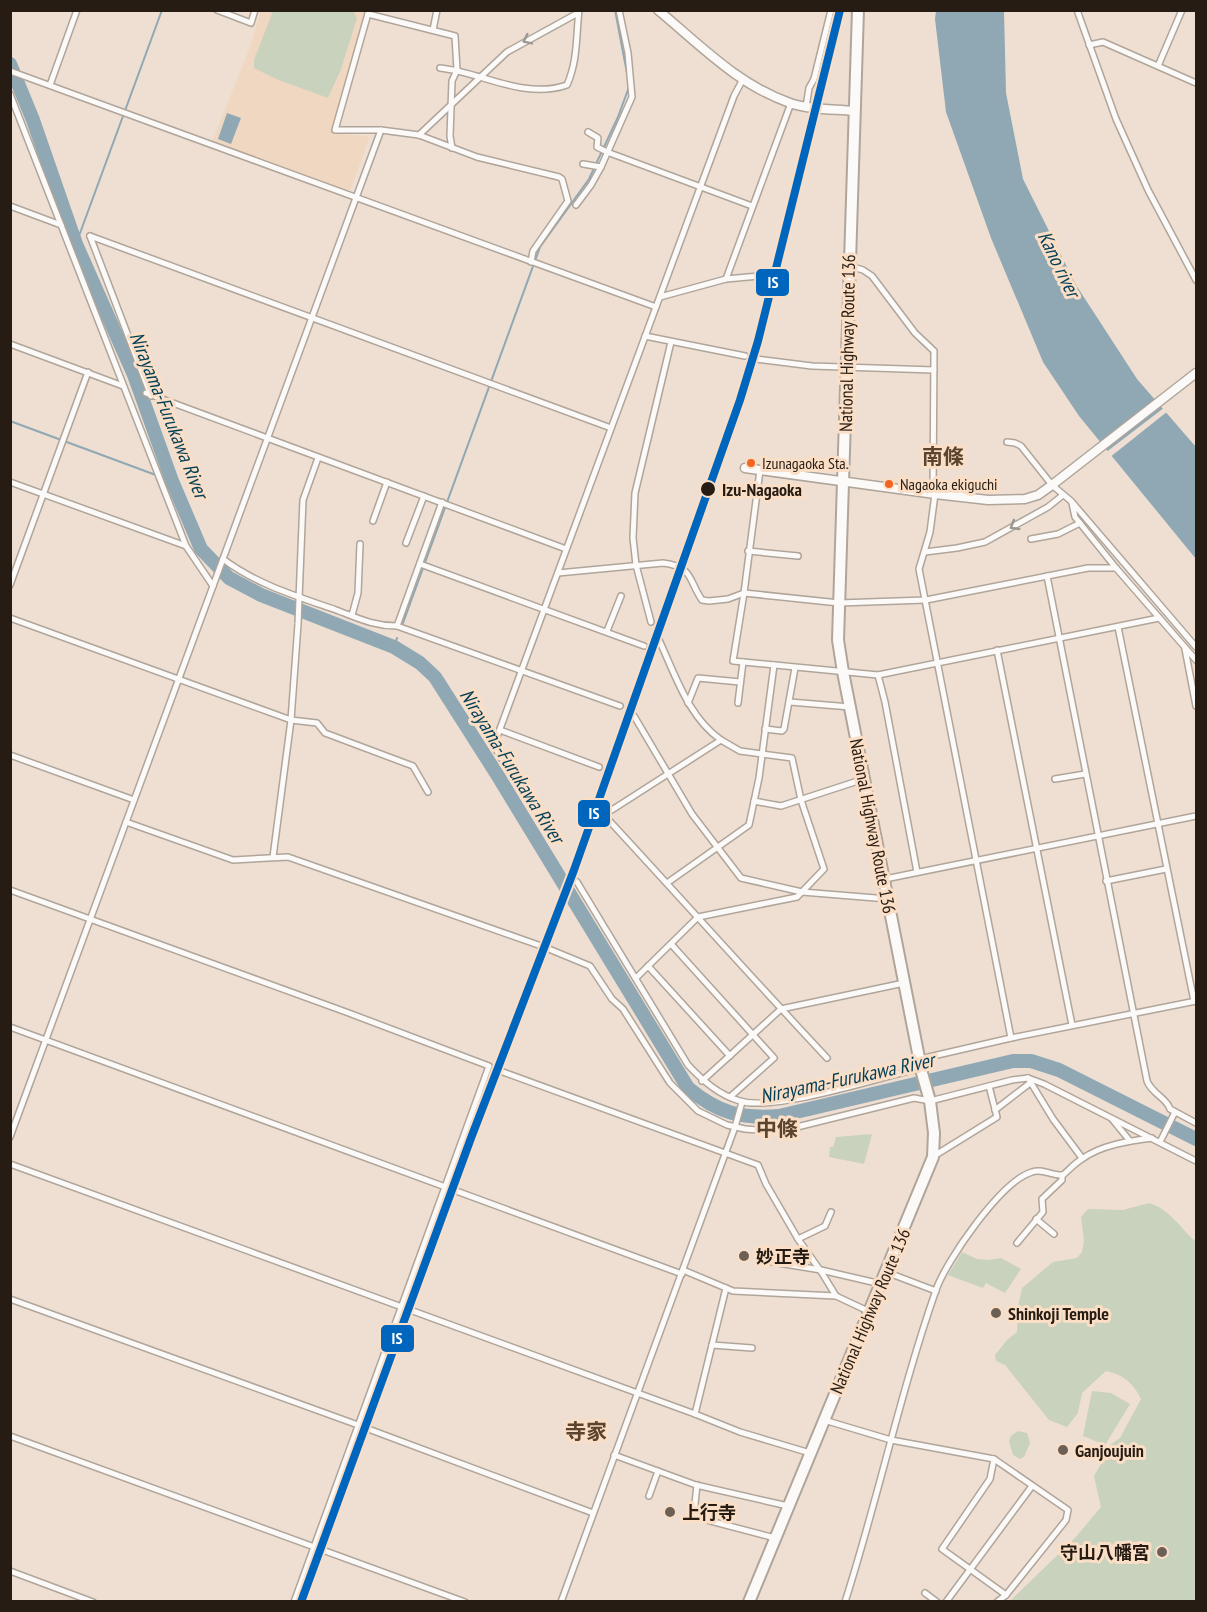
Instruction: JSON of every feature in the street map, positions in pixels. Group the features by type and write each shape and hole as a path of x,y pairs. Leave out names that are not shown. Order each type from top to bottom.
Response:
{"highway":[{"name":"National Highway Route 136","path":"749,1602 933,1157 934,1133 929,1097 838,640 858,10"}],"main road":[{"path":"657,10 743,80 763,91 791,104 854,111"},
{"path":"745,468 934,494 1013,500 1038,495 1197,373"}],"street":[{"path":"50,85 77,10"},
{"path":"217,10 251,23 255,10"},
{"path":"433,30 437,10"},
{"path":"576,205 591,185 604,151 632,94 628,53 619,10"},
{"path":"666,17 674,10"},
{"path":"806,106 831,10"},
{"path":"1077,10 1105,94 1148,190 1197,280"},
{"path":"1158,66 1182,10"},
{"path":"452,148 450,136 452,81 457,70 455,36 368,12 335,130 381,130 419,135 452,148 477,157 562,179 568,201 533,251 533,262"},
{"path":"419,135 507,52 579,12"},
{"path":"440,68 457,70 479,78 515,86 543,90 567,85 577,55 579,12"},
{"path":"1089,45 1103,42 1197,83"},
{"path":"10,71 656,307"},
{"path":"501,758 494,745 700,186 734,96 743,80"},
{"path":"10,94 186,546 213,584"},
{"path":"726,279 791,104"},
{"path":"10,1137 381,130"},
{"path":"588,132 598,138 597,147 604,151 752,206"},
{"path":"583,164 598,166"},
{"path":"10,206 61,225"},
{"path":"566,549 149,394 90,236 611,428"},
{"path":"849,266 872,276 915,333 933,349 934,494 919,568 1011,1038"},
{"path":"660,297 726,279 759,276"},
{"path":"645,336 745,356"},
{"path":"651,622 636,565 633,538 635,494 671,342"},
{"path":"10,344 123,386"},
{"path":"756,359 812,366 934,370"},
{"path":"10,585 87,372"},
{"path":"1007,442 1015,442 1021,446 1052,485 1071,501 1197,647"},
{"path":"273,857 291,720 303,500 318,458"},
{"path":"760,470 733,660 878,675 1159,618"},
{"path":"10,482 186,546"},
{"path":"373,521 387,482"},
{"path":"924,552 985,542 1048,507 1063,495"},
{"path":"406,543 424,496"},
{"path":"1071,501 1075,517 1116,568 1197,660"},
{"path":"398,627 442,502"},
{"path":"1031,539 1058,534 1080,523"},
{"path":"352,615 358,593 360,544"},
{"path":"748,551 798,556"},
{"path":"222,560 241,572 298,598 380,626 398,627 620,706"},
{"path":"558,573 663,563 680,567 688,572 702,600 728,598 744,593 839,603 926,600 1088,568 1116,568"},
{"path":"420,564 644,646"},
{"path":"1047,576 1132,1014 1150,1088 1175,1112 1197,1123"},
{"path":"606,631 621,596"},
{"path":"10,618 291,720 317,723 325,733 413,766 428,792"},
{"path":"577,882 688,1065 702,1081 742,1103 777,1102 921,1066 1011,1038 1195,1001 1118,627"},
{"path":"636,978 698,916 797,897 825,867 801,800 792,758 736,750 705,727 688,703 659,640"},
{"path":"1185,647 1197,706"},
{"path":"997,650 1071,1025"},
{"path":"738,703 743,662"},
{"path":"667,883 749,825 774,665"},
{"path":"765,729 784,730 795,668"},
{"path":"878,675 917,872"},
{"path":"688,703 698,678 740,682"},
{"path":"790,702 850,707"},
{"path":"634,716 692,814 741,878 802,892 888,898"},
{"path":"501,730 599,767"},
{"path":"721,740 604,815 827,1058"},
{"path":"10,755 134,800"},
{"path":"1055,779 1085,774"},
{"path":"754,801 778,806 864,778"},
{"path":"885,879 1197,816"},
{"path":"126,822 233,860 288,857 544,947 590,966 612,999 623,1009 670,1083 683,1098 698,1111 736,1126 772,1131 782,1130 917,1098 1012,1080 1029,1081 1044,1084 1152,1138 1161,1140 1197,1161"},
{"path":"1106,881 1166,869"},
{"path":"10,890 489,1066 294,1602"},
{"path":"670,944 774,1058 730,1097"},
{"path":"648,966 730,1056"},
{"path":"702,1081 781,1009 905,983"},
{"path":"10,1028 733,1291 836,1296 870,1312"},
{"path":"503,1072 758,1165 766,1184 798,1239 836,1296"},
{"path":"995,1110 1029,1081"},
{"path":"1029,1081 1082,1158"},
{"path":"933,1157 997,1117 988,1086"},
{"path":"561,1602 736,1126 742,1103"},
{"path":"1161,1140 1175,1112"},
{"path":"1108,1116 1130,1141"},
{"path":"1017,1243 1044,1210 1042,1199 1062,1180 1062,1175 1082,1158 1130,1141 1152,1138"},
{"path":"10,1164 740,1432 810,1453"},
{"path":"845,1602 891,1440 936,1291 944,1274 980,1217 1010,1186 1022,1176 1034,1171 1062,1175"},
{"path":"798,1239 825,1226 831,1212"},
{"path":"1036,1219 1054,1234"},
{"path":"772,1262 881,1284"},
{"path":"886,1272 936,1291"},
{"path":"695,1414 726,1288"},
{"path":"10,1299 358,1425"},
{"path":"712,1345 752,1348"},
{"path":"824,1420 891,1440 994,1459 1068,1510 1066,1520 1006,1595 997,1602"},
{"path":"371,1430 593,1513"},
{"path":"10,1436 465,1602"},
{"path":"614,1455 697,1485 788,1506"},
{"path":"994,1459 990,1479 942,1548 943,1551 1006,1595"},
{"path":"650,1496 658,1472"},
{"path":"697,1485 695,1516 775,1538"},
{"path":"946,1602 1032,1486"},
{"path":"10,1571 93,1602"},
{"path":"925,1593 937,1602"}],"shaded area":[{"path":"261,11 365,11 332,133 367,136 369,139 351,189 347,191 212,142 250,47"}],"green space":[{"path":"273,11 353,11 357,18 341,69 328,98 276,79 254,68 254,60"},
{"path":"872,1134 864,1164 829,1157 830,1147 833,1147 836,1137"},
{"path":"1149,1203 1163,1210 1196,1242 1196,1601 1010,1601 1075,1538 1101,1507 1094,1476 1105,1457 1106,1448 1120,1438 1141,1399 1127,1380 1106,1371 1082,1393 1078,1413 1067,1427 1049,1420 1005,1365 996,1361 995,1355 1017,1332 1018,1307 1022,1288 1053,1262 1077,1258 1082,1252 1084,1241 1081,1217 1088,1209 1123,1210"},
{"path":"962,1252 977,1259 1001,1258 1021,1269 1005,1293 986,1283 983,1288 948,1275"},
{"path":"1092,1391 1111,1393 1130,1404 1105,1445 1083,1436"},
{"path":"1018,1431 1027,1433 1030,1443 1024,1457 1020,1459 1013,1455 1009,1441 1011,1436"}],"water":[{"name":"Kano river","path":"936,11 1004,11 1006,93 1023,179 1076,285 1137,379 1196,447 1196,559 1079,416 1043,362 991,238 946,112"},
{"path":"227,113 241,118 231,144 218,139"}],"pier":[{"path":"1165,407 1168,411 1109,458 1105,453"}],"waterway":[{"path":"76,244 162,10"},
{"path":"615,10 627,73"},
{"name":"Nirayama-Furukawa River","path":"10,64 33,120 76,244 134,375 172,481 201,549 229,578 261,595 394,647 420,663 435,677 688,1088 720,1109 741,1115 779,1116 1013,1061 1031,1061 1059,1070 1196,1139"},
{"path":"403,623 540,247 589,179 618,117 629,87"},
{"path":"10,421 172,481"},
{"path":"394,647 397,638"}],"transit line":[{"name":"IS","path":"301,1602 471,1138 574,870 740,400 758,341 840,10"}],"place":[{"name":"Izunagaoka Sta.","path":"751,463"},
{"name":"Nagaoka ekiguchi","path":"889,484"},
{"name":"Izu-Nagaoka","path":"708,489"},
{"name":"妙正寺","path":"744,1256"},
{"name":"Shinkoji Temple","path":"996,1313"},
{"name":"Ganjoujuin","path":"1063,1450"},
{"name":"上行寺","path":"670,1512"},
{"name":"守山八幡宮","path":"1162,1552"}],"district":[{"name":"南條","path":"943,456"},
{"name":"中條","path":"777,1128"},
{"name":"寺家","path":"586,1431"}]}
